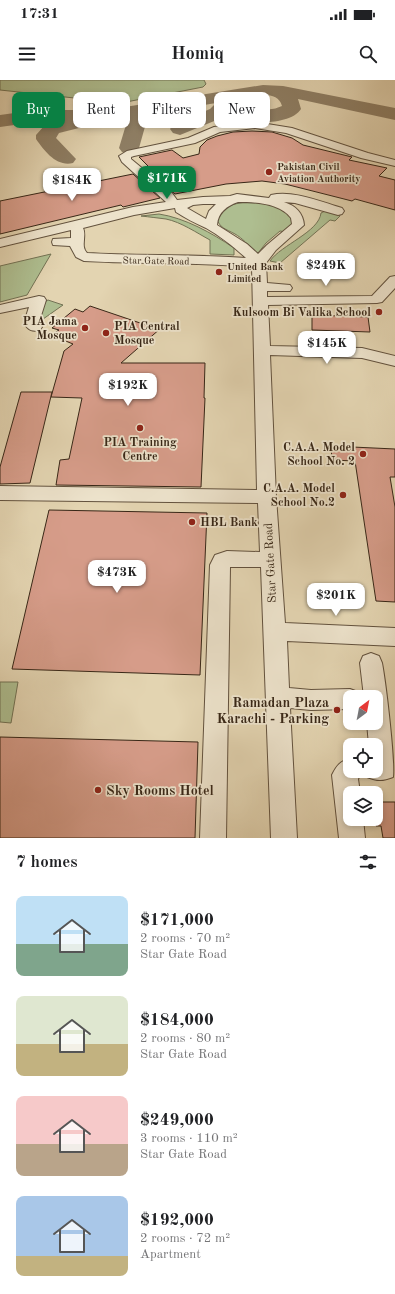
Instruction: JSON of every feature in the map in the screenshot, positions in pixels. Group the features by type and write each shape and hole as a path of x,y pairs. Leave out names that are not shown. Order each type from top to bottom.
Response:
{"street":[{"path":"174,204 168,196 126,160 125,156 131,153 191,141 218,129 255,125 288,130 365,156 395,163"},
{"path":"131,211 163,212 205,223 210,220 213,212 226,202 237,198 296,199 338,210"},
{"path":"254,198 293,210 298,217 298,225"},
{"path":"0,243 58,228 75,226 131,211 188,202 231,200"},
{"path":"188,202 182,206 180,210 236,242 258,263 272,248 308,217 314,208 311,203"},
{"path":"58,242 78,247 78,230 75,226"},
{"name":"Star Gate Road","path":"78,247 84,257 94,259 218,260 258,263 263,350 267,497 275,631 284,838"},
{"path":"260,294 372,300 377,299 395,280"},
{"path":"260,294 285,288"},
{"path":"0,308 39,300 31,323 35,327"},
{"path":"263,350 362,352 395,361"},
{"path":"0,493 267,497"},
{"path":"213,838 220,565 222,560 227,559 270,560"},
{"path":"275,631 395,637"},
{"path":"371,663 375,690"},
{"path":"277,697 310,700 343,699"},
{"path":"345,778 352,838"}],"green space":[{"path":"0,80 204,80 206,84 203,87 177,92 138,92 138,100 130,101 130,92 73,92 73,98 65,97 65,92 19,92 0,90"},
{"path":"246,202 270,203 292,214 292,225 286,232 280,231 266,243 258,253 254,252 248,244 235,234 221,226 217,218 229,206"},
{"path":"325,211 339,213 340,216 335,221 330,220 280,263 270,261 282,249 314,226 319,220 321,213"},
{"path":"159,214 179,219 217,237 234,248 234,255 210,254 210,240 189,228 166,219 141,216"},
{"path":"51,254 27,295 0,302 0,266"},
{"path":"48,300 63,305 36,324 35,321"},
{"path":"0,682 18,682 11,723 0,722"}],"building":[{"name":"Pakistan Civil Aviation Authority","path":"233,132 272,132 292,138 303,145 352,157 349,160 387,168 379,176 395,180 395,210 355,199 352,201 285,184 262,181 226,184 175,194 147,171 152,170 139,157 172,150 183,158 199,154 200,147 207,140 217,136"},
{"path":"133,174 160,198 123,207 121,205 0,234 0,201"},
{"path":"90,306 149,326 151,325 161,328 121,363 205,363 201,487 56,485 60,460 69,459 82,398 51,397 64,351 73,344 51,335 59,330 52,328 75,309 83,312"},
{"path":"312,315 368,317 370,332 312,330"},
{"path":"21,392 52,392 30,483 0,484 0,467"},
{"name":"C.A.A. Model School No.2","path":"331,446 395,449 395,477 390,477 395,507 395,602 376,601 355,461 332,460"},
{"path":"49,510 207,513 200,675 12,669"},
{"name":"Sky Rooms Hotel","path":"0,737 198,742 195,838 0,838"},
{"path":"383,802 395,802 395,838 383,838 381,826 383,826"}],"taxiway":[{"path":"0,121 36,116 106,116 263,90 283,91 395,114"},
{"path":"270,116 276,116 292,109 288,98 277,91"},
{"path":"180,129 214,114"},
{"path":"129,148 138,116"},
{"path":"66,159 46,139 46,135 52,129 73,124"}],"place":[{"name":"Pakistan Civil Aviation Authority","path":"269,172"},
{"name":"United Bank Limited","path":"219,272"},
{"name":"Kulsoom Bi Valika School","path":"379,312"},
{"name":"PIA Jama Mosque","path":"85,328"},
{"name":"PIA Central Mosque","path":"106,333"},
{"name":"PIA Training Centre","path":"140,428"},
{"name":"C.A.A. Model School No. 2","path":"363,454"},
{"name":"C.A.A. Model School No.2","path":"343,495"},
{"name":"HBL Bank","path":"192,522"},
{"name":"Ramadan Plaza Karachi - Parking","path":"337,710"},
{"name":"Sky Rooms Hotel","path":"98,790"}]}
